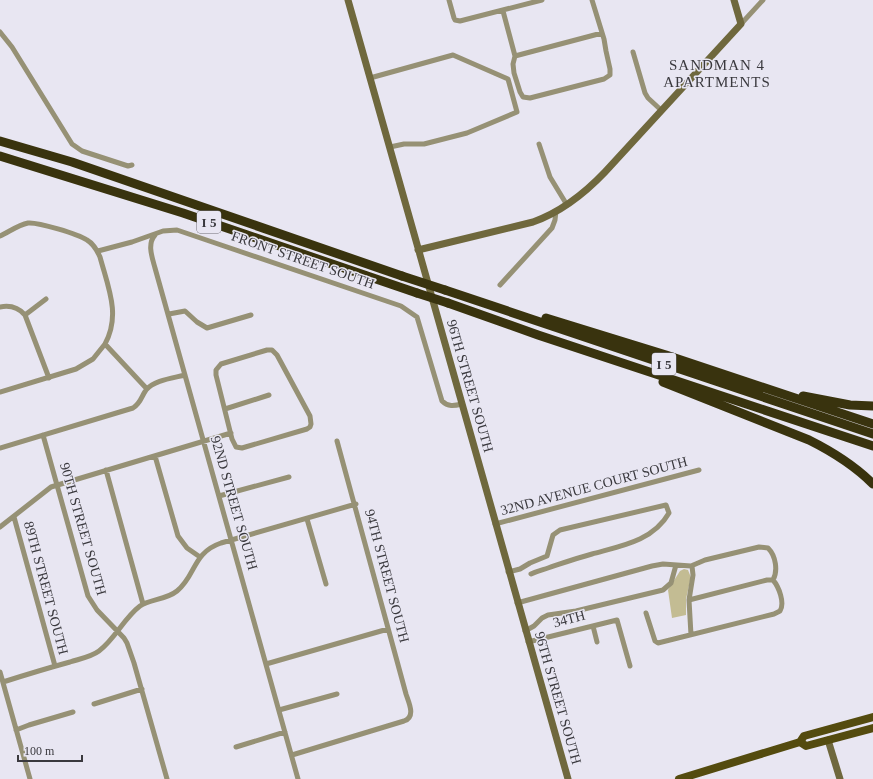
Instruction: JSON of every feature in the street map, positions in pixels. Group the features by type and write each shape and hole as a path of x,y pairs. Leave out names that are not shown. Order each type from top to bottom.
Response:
{"highway":[{"name":"I 5","path":"0,142 72,162 402,276 873,434"},
{"name":"I 5","path":"0,156 183,213 448,303 538,336 873,446"},
{"path":"456,294 544,317 666,355 873,424"},
{"path":"538,336 722,405 809,440 830,450 848,462 873,484"},
{"path":"747,383 844,404 873,406"}],"main road":[{"name":"96TH STREET SOUTH","path":"348,0 508,572 568,779"},
{"path":"418,250 525,225 540,220 567,205 598,180 741,24 734,0"},
{"path":"679,779 800,742 804,736 873,717"},
{"path":"828,740 836,732 848,727 852,723"},
{"path":"800,742 806,746 873,728"},
{"path":"828,740 840,779"}],"street":[{"path":"449,0 455,20 460,21 542,0"},
{"path":"503,10 515,56 513,64 514,73 520,92 524,98 530,98 602,80 610,75 602,33 592,0"},
{"path":"741,24 763,0"},
{"path":"0,32 12,47 72,144 82,151 128,166 132,165"},
{"path":"515,56 602,33"},
{"path":"634,52 645,93 648,98 661,110"},
{"path":"370,78 453,55 508,79 517,112 467,133 424,144 399,144 390,147"},
{"path":"540,144 550,177 567,205"},
{"path":"500,285 552,228 556,211"},
{"path":"0,236 21,225 29,223 38,224 83,238 92,244 98,251 112,300 113,310 111,330 105,344 96,356 85,365 72,371 0,392"},
{"name":"FRONT STREET SOUTH","path":"98,251 155,235 166,230 181,231 401,306 417,317 442,401 451,406 462,404"},
{"name":"92ND STREET SOUTH","path":"155,235 151,242 152,255 298,779"},
{"path":"25,315 46,299"},
{"path":"0,307 15,307 25,315 49,378"},
{"path":"169,314 185,312 203,326 210,328 251,315"},
{"path":"105,344 147,389"},
{"path":"267,350 272,350 312,422 311,426 307,429 242,448 236,447 225,409 216,370 221,364 267,350"},
{"path":"0,448 133,408 140,403 147,389 155,384 185,375"},
{"path":"225,409 269,395"},
{"path":"0,527 51,487 231,433"},
{"name":"90TH STREET SOUTH","path":"43,435 90,601 127,643 168,779"},
{"name":"94TH STREET SOUTH","path":"292,755 404,721 410,717 410,710 338,441"},
{"path":"155,456 178,536 187,548 200,557"},
{"path":"106,470 143,604"},
{"name":"32ND AVENUE COURT SOUTH","path":"495,524 699,470"},
{"path":"219,496 289,477"},
{"path":"3,682 97,653 143,604 177,591 185,583 200,557 211,548 232,540 356,504"},
{"path":"508,572 521,568 547,556 553,535 560,530 666,505 669,513 665,520 653,531 639,540 627,545 581,557 531,574"},
{"name":"89TH STREET SOUTH","path":"14,517 55,666"},
{"path":"307,518 326,584"},
{"path":"517,603 652,566 661,564 692,566 705,560 756,547 766,547 772,554 776,572 773,580"},
{"path":"525,631 534,626 547,615 576,611 663,590 671,583 676,565"},
{"path":"691,635 689,600 693,574 692,566"},
{"path":"689,600 773,580"},
{"path":"646,613 656,643 775,614 781,610 782,606 773,580"},
{"name":"34TH","path":"528,642 616,620 630,666"},
{"path":"593,626 597,642"},
{"path":"266,664 388,629"},
{"path":"0,672 30,779"},
{"path":"94,704 142,690"},
{"path":"279,710 337,694"},
{"path":"16,730 73,712"},
{"path":"236,747 285,732"}],"shaded area":[{"path":"684,569 688,570 690,575 686,599 686,615 672,618 668,590 680,571"}],"district":[{"name":"SANDMAN 4 APARTMENTS","path":"717,74"}]}
